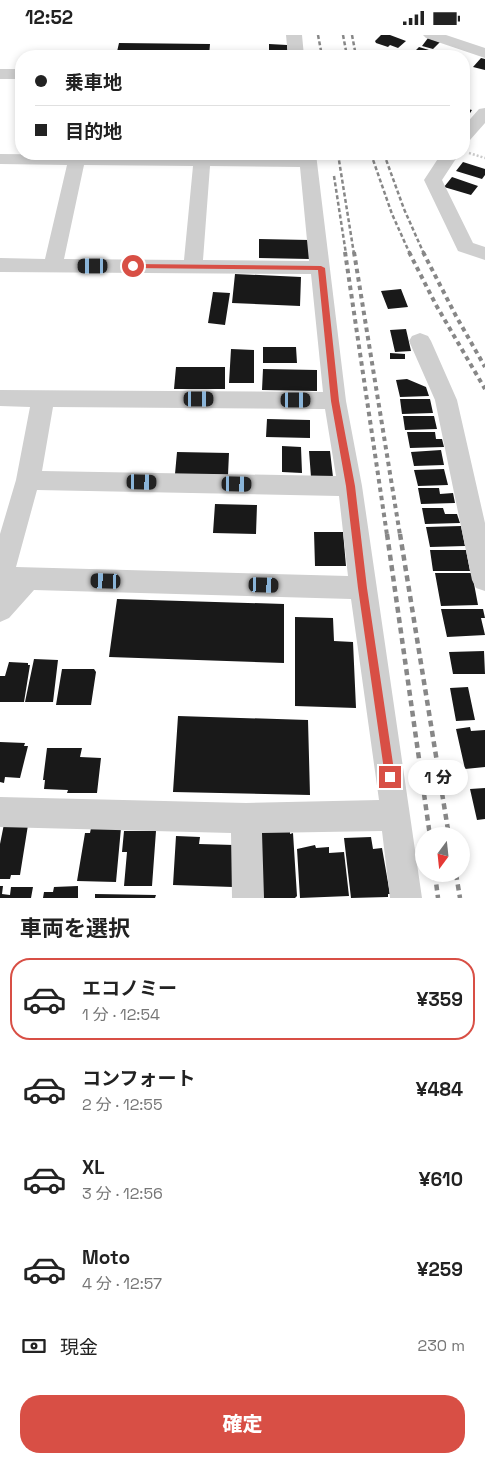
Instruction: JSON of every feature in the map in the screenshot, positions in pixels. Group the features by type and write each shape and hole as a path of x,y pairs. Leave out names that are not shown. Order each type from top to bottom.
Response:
{"street":[{"path":"294,35 295,50"},
{"path":"431,35 485,53"},
{"path":"0,74 15,75"},
{"path":"470,129 485,113"},
{"path":"0,159 15,159"},
{"path":"53,266 77,160"},
{"path":"171,160 237,160"},
{"path":"308,160 335,401 350,486 406,898"},
{"path":"446,160 433,180 466,247 485,254"},
{"path":"193,267 202,161"},
{"path":"0,265 321,268"},
{"path":"420,341 446,400 485,580"},
{"path":"0,398 335,401"},
{"path":"43,398 28,480 0,577 363,588"},
{"path":"28,480 350,486"},
{"path":"0,610 28,578"},
{"path":"0,812 246,818 396,815"},
{"path":"246,818 248,898"}],"path":[{"path":"470,154 485,158"}],"building":[{"path":"381,35 390,35 406,41 398,48 390,45 388,47 376,43 375,41"},
{"path":"428,38 440,42 433,49 422,46"},
{"path":"119,43 210,44 210,50 117,50"},
{"path":"269,44 287,45 287,50 269,50"},
{"path":"419,47 429,50 416,50"},
{"path":"481,58 485,59 485,70 473,67"},
{"path":"463,162 485,169 485,175 482,179 456,171"},
{"path":"452,177 478,186 471,195 444,187"},
{"path":"259,239 309,240 309,259 259,258"},
{"path":"235,274 301,277 300,306 232,303"},
{"path":"401,289 408,307 388,309 381,291"},
{"path":"213,292 230,293 225,325 208,323"},
{"path":"406,329 411,351 395,352 390,330"},
{"path":"263,347 296,347 297,363 263,363"},
{"path":"231,349 254,350 254,383 229,383"},
{"path":"390,353 405,354 405,359 390,359"},
{"path":"176,367 225,367 225,389 174,389"},
{"path":"263,369 317,370 317,391 262,390"},
{"path":"407,379 426,387 429,396 400,397 396,380"},
{"path":"400,399 430,399 433,413 402,414"},
{"path":"403,416 434,416 437,429 405,430"},
{"path":"267,419 310,420 310,438 266,437"},
{"path":"407,432 435,432 436,439 442,439 444,447 410,448"},
{"path":"282,446 301,447 302,473 282,472"},
{"path":"441,450 444,465 414,466 411,452"},
{"path":"309,451 330,451 333,477 311,477"},
{"path":"177,452 229,453 228,475 175,474"},
{"path":"444,469 448,485 418,486 414,470"},
{"path":"418,488 439,488 440,494 453,493 455,503 421,504"},
{"path":"215,504 257,505 256,534 213,533"},
{"path":"422,508 443,508 445,514 457,514 460,523 425,524"},
{"path":"461,526 465,546 430,547 426,527"},
{"path":"314,532 343,532 346,566 315,566"},
{"path":"430,550 466,550 470,571 433,571"},
{"path":"435,573 472,573 478,605 441,606"},
{"path":"117,599 284,604 284,663 109,657"},
{"path":"441,609 483,609 485,618 481,618 485,635 447,637"},
{"path":"295,617 333,618 334,641 353,642 356,708 295,706"},
{"path":"484,651 485,674 453,674 449,652"},
{"path":"34,659 58,660 53,702 25,702"},
{"path":"9,662 28,663 30,665 24,702 0,702 0,676 5,676"},
{"path":"62,669 94,669 96,672 91,705 56,705"},
{"path":"468,687 475,720 456,721 450,688"},
{"path":"178,716 308,720 310,795 173,792"},
{"path":"470,727 471,731 485,730 485,767 465,769 456,729"},
{"path":"0,742 25,743 24,746 28,746 20,778 5,777 4,783 0,782"},
{"path":"47,748 82,748 80,757 101,758 97,793 67,793 68,790 44,789 45,780 43,780"},
{"path":"485,788 485,819 477,820 470,789"},
{"path":"4,824 28,825 20,875 11,875 10,879 0,879 0,844"},
{"path":"91,828 121,828 116,882 77,881 85,833 90,833"},
{"path":"290,828 290,834 293,833 297,896 295,898 256,898 255,876 261,830"},
{"path":"124,831 156,831 152,886 124,886 127,852 122,852"},
{"path":"176,836 200,837 199,844 234,845 233,887 173,885"},
{"path":"371,837 373,849 382,848 390,894 388,894 388,897 351,898 344,838"},
{"path":"315,845 316,848 329,847 329,853 344,852 349,896 300,898 297,849"},
{"path":"0,886 3,886 2,894 10,895 11,887 33,887 31,898 0,898"},
{"path":"78,886 78,898 43,898 44,892 53,892 54,887"},
{"path":"95,894 156,895 155,898 95,898"}],"railway":[{"path":"318,35 321,50"},
{"path":"343,35 346,50"},
{"path":"352,35 355,50"},
{"path":"339,160 354,254"},
{"path":"373,160 392,214 410,254"},
{"path":"386,160 404,209 424,254"},
{"path":"334,176 346,254"},
{"path":"345,252 387,535"},
{"path":"354,252 400,535"},
{"path":"410,254 436,305 485,389"},
{"path":"424,254 485,367"},
{"path":"387,534 429,827"},
{"path":"400,534 448,827"},
{"path":"436,883 438,898"},
{"path":"458,883 460,898"}],"route":[{"path":"133,266 321,268 335,401 350,486 390,777"}]}
